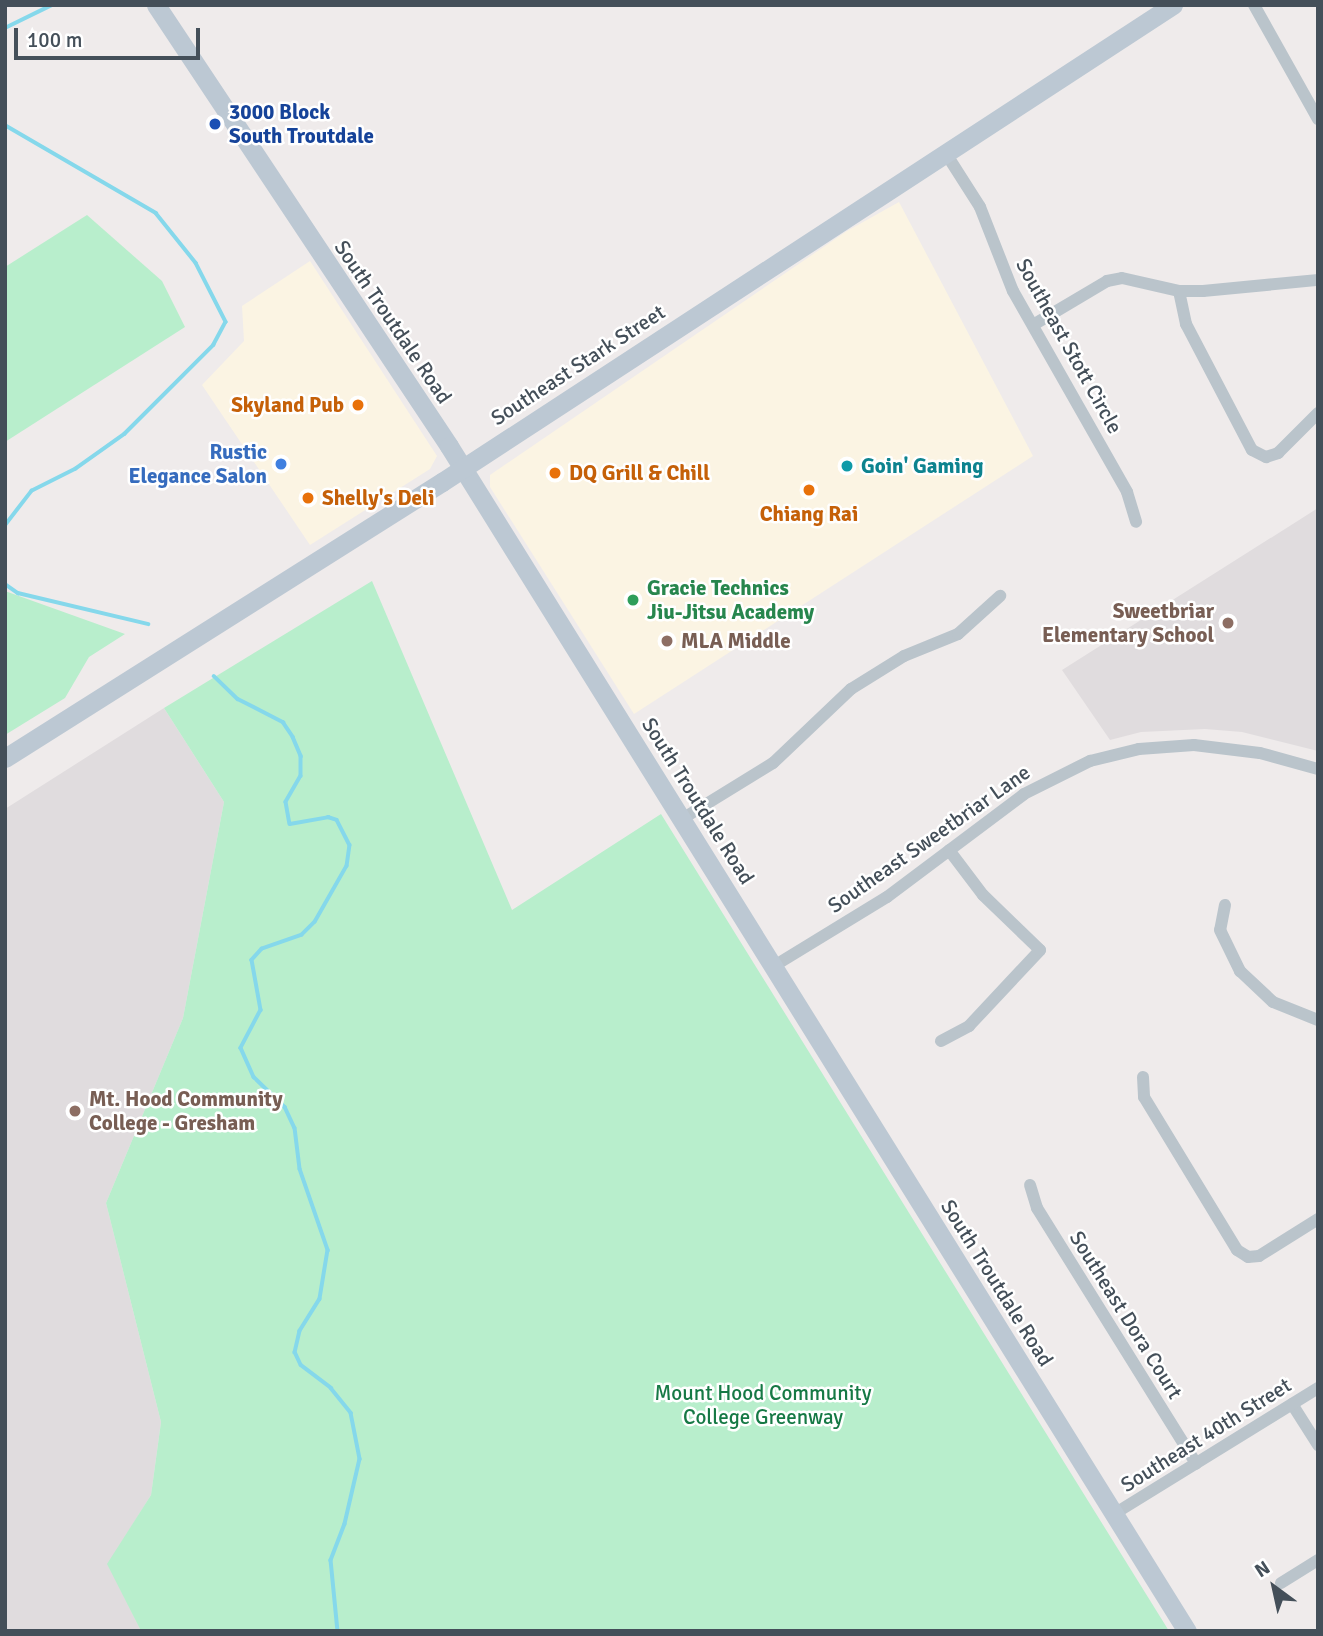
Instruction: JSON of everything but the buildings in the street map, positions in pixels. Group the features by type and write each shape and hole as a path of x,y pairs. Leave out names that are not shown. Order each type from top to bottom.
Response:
{"main road":[{"name":"South Troutdale Road","path":"156,5 463,468 1187,1631"},
{"name":"Southeast Stark Street","path":"5,758 463,468 1173,5"}],"street":[{"path":"1254,5 1318,119"},
{"name":"Southeast Stott Circle","path":"945,152 980,207 1013,291 1128,492 1136,522"},
{"path":"1033,324 1107,281 1122,278 1179,291 1318,280"},
{"path":"1179,291 1186,324 1252,450 1266,457 1278,453 1318,413"},
{"path":"682,819 773,763 851,689 904,656 958,634 1000,596"},
{"name":"Southeast Sweetbriar Lane","path":"774,966 887,897 1046,780 1090,761 1139,749 1228,747 1318,769"},
{"path":"941,1041 969,1026 1040,950 983,895 949,850"},
{"path":"1225,905 1220,930 1240,971 1273,1002 1318,1020"},
{"path":"1143,1077 1144,1097 1237,1250 1248,1257 1259,1256 1318,1219"},
{"name":"Southeast Dora Court","path":"1030,1185 1037,1208 1196,1463"},
{"name":"Southeast 40th Street","path":"1114,1514 1318,1388"},
{"path":"1292,1404 1318,1445"},
{"path":"1281,1583 1318,1560"}],"shaded area":[{"path":"899,202 1033,456 634,714 490,487 490,475 847,231"},
{"path":"310,261 437,456 430,469 310,545 202,385 244,341 242,306"},
{"name":"Sweetbriar Elementary School","path":"1318,508 1318,751 1242,732 1205,729 1141,732 1110,740 1062,670"},
{"name":"Mt. Hood Community College - Gresham","path":"164,708 224,802 183,1018 106,1203 161,1422 151,1495 108,1564 141,1631 5,1631 5,809"}],"green space":[{"path":"87,215 162,281 185,327 5,442 5,267"},
{"name":"Mount Hood Community College Greenway","path":"372,581 512,910 661,814 1169,1631 141,1631 107,1564 151,1495 161,1422 106,1203 183,1018 224,802 164,708"},
{"path":"5,591 125,634 89,657 65,698 5,735"}],"waterway":[{"path":"5,28 52,5"},
{"path":"5,125 156,213 196,263 226,322 214,345 125,434 76,469 32,491 5,526"},
{"path":"5,584 18,593 148,624"},
{"path":"214,676 238,699 283,722 293,737 301,756 301,776 286,802 290,824 328,817 337,820 350,845 347,866 315,922 302,935 262,949 252,960 261,1010 241,1048 254,1077 285,1107 295,1128 300,1169 328,1250 320,1299 300,1331 295,1352 301,1365 331,1388 351,1413 360,1459 345,1524 331,1560 338,1631"}],"place":[{"name":"3000 Block South Troutdale","path":"215,124"},
{"name":"Skyland Pub","path":"358,405"},
{"name":"Rustic Elegance Salon","path":"281,464"},
{"name":"Goin' Gaming","path":"847,466"},
{"name":"DQ Grill & Chill","path":"555,473"},
{"name":"Chiang Rai","path":"809,490"},
{"name":"Shelly's Deli","path":"308,498"},
{"name":"Gracie Technics Jiu-Jitsu Academy","path":"633,600"},
{"name":"Sweetbriar Elementary School","path":"1228,623"},
{"name":"MLA Middle","path":"667,641"},
{"name":"Mt. Hood Community College - Gresham","path":"75,1111"}]}
